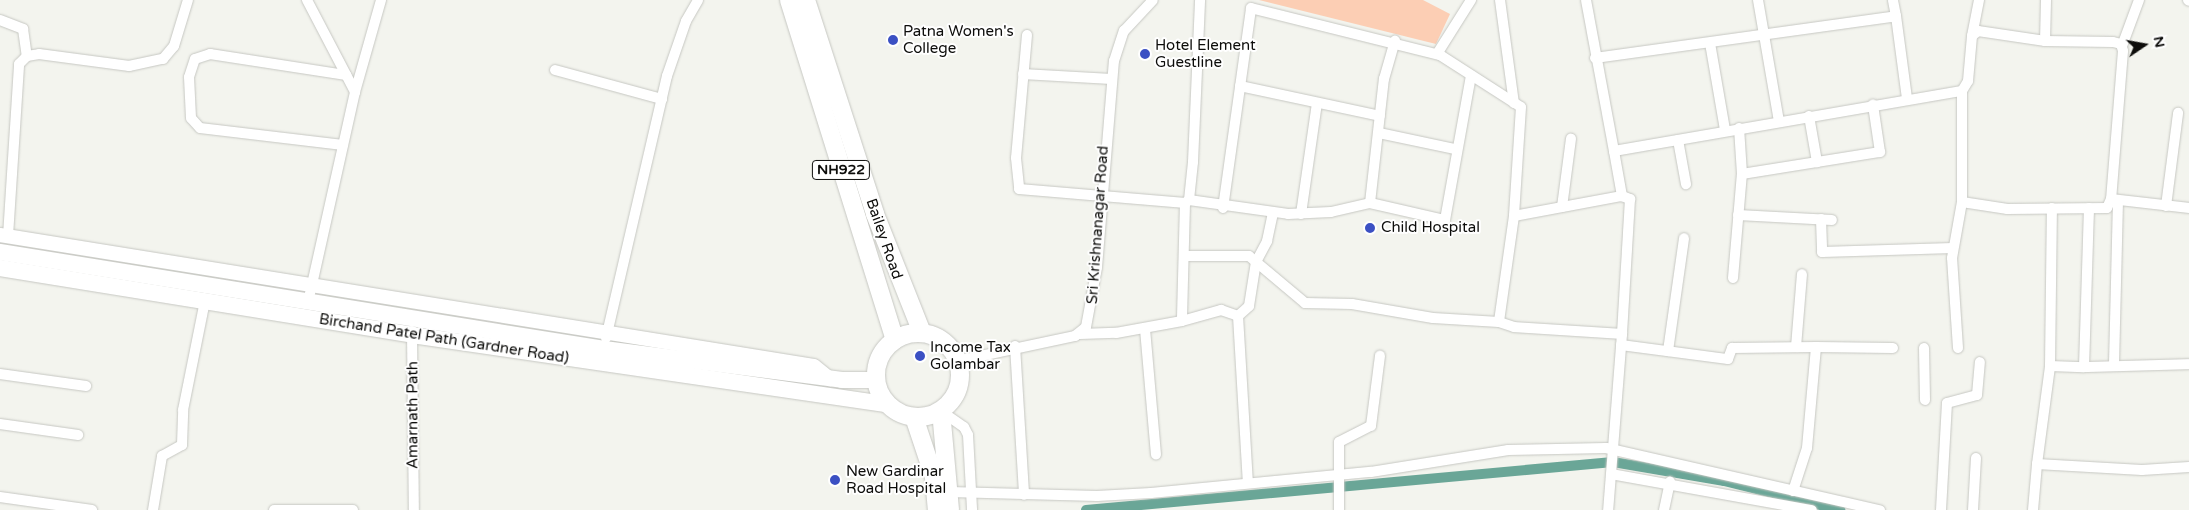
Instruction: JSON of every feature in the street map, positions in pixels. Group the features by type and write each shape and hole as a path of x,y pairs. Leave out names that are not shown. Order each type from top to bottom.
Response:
{"highway":[{"name":"NH922","path":"789,0 895,340"},
{"name":"Bailey Road","path":"806,0 875,214 922,333"},
{"path":"922,333 947,345 957,361 957,389 940,410 914,417 889,405 876,380 878,362 895,340 922,333"},
{"path":"940,410 950,492 950,510"},
{"path":"914,417 934,477 937,510"}],"main road":[{"name":"Birchand Patel Path (Gardner Road)","path":"2,258 308,302 412,328"},
{"name":"Birchand Patel Path (Gardner Road)","path":"2,258 206,301 412,328 604,349 830,379 876,380"},
{"name":"Birchand Patel Path (Gardner Road)","path":"604,349 889,405"}],"street":[{"path":"27,56 129,66 150,64 169,55 188,0"},
{"path":"307,0 355,92"},
{"path":"308,302 355,92 381,0"},
{"path":"4,236 312,283 604,349 676,46 698,0"},
{"name":"Sri Krishnanagar Road","path":"1080,334 1089,322 1096,281 1100,195 1111,79 1124,31 1153,0"},
{"path":"1182,321 1187,202 1200,0"},
{"path":"1437,54 1471,0"},
{"path":"1500,0 1514,103"},
{"path":"1586,0 1595,58 1622,196 1632,206 1608,510"},
{"path":"1758,0 1779,121"},
{"path":"1893,0 1907,98"},
{"path":"1958,348 1953,248 1962,202 1962,91 1968,81 1972,36 1979,0"},
{"path":"2045,41 2046,0"},
{"path":"2114,364 2115,200 2122,46 2139,0"},
{"path":"1223,208 1240,86 1248,11 1264,4 1437,54 1521,107 1514,216 1499,322"},
{"path":"1595,58 1765,36 1896,16"},
{"path":"0,20 23,29 27,56"},
{"path":"1972,36 1981,31 2045,41 2122,46"},
{"path":"1027,35 1015,176 1019,189 1187,202 1273,213 1301,214 1370,204 1445,220 1455,149 1471,75"},
{"path":"1370,204 1380,116 1394,41"},
{"path":"1710,43 1725,130"},
{"path":"343,145 200,128 191,118 188,77 195,59 210,54 346,75"},
{"path":"2,258 16,85 19,64 27,56"},
{"path":"554,70 662,99"},
{"path":"1023,74 1111,79"},
{"path":"1240,86 1380,116"},
{"path":"1614,151 1907,98 1962,91"},
{"path":"1301,214 1318,103"},
{"path":"1742,174 1880,152 1872,105"},
{"path":"2166,206 2178,113"},
{"path":"1809,116 1817,162"},
{"path":"1734,278 1742,174 1739,128"},
{"path":"1379,133 1455,149"},
{"path":"1562,207 1571,139"},
{"path":"1678,140 1686,184"},
{"path":"1514,216 1622,196"},
{"path":"2115,200 2189,208"},
{"path":"1962,202 2007,209 2107,208 2115,200"},
{"path":"2033,510 2050,366 2052,208"},
{"path":"2084,367 2089,208"},
{"path":"1248,483 1238,316 1248,306 1256,262 1267,241 1273,213"},
{"path":"1738,215 1826,220 1822,252 1953,248"},
{"path":"1668,351 1684,238"},
{"path":"1185,256 1244,255 1256,262 1305,303 1344,303 1433,318 1499,322 1514,327 1621,340 1668,351 1728,359 1732,348 1894,348"},
{"path":"1796,347 1802,274"},
{"path":"153,510 162,456 182,445 184,410 206,301"},
{"path":"957,361 1015,346 1080,334 1145,328 1182,321 1222,310 1238,316"},
{"name":"Amarnath Path","path":"412,328 414,510"},
{"path":"1145,328 1156,455"},
{"path":"1015,346 1024,495"},
{"path":"1793,490 1808,448 1816,347"},
{"path":"1924,348 1925,400"},
{"path":"1339,505 1337,478 1339,442 1366,431 1374,420 1380,356"},
{"path":"1941,510 1947,403 1976,396 1980,362"},
{"path":"2050,366 2189,364"},
{"path":"0,374 86,386"},
{"path":"940,410 964,427 968,435 972,502"},
{"path":"0,424 78,435"},
{"path":"950,492 972,502 1024,495 1097,496 1248,483 1337,478 1508,450 1612,451 1880,510"},
{"path":"1972,510 1976,458"},
{"path":"2037,464 2142,470 2189,467"},
{"path":"1611,472 1812,510"},
{"path":"1664,510 1670,482"},
{"path":"0,497 92,510"},
{"path":"274,510 353,510"}],"shaded area":[{"path":"1259,0 1423,0 1450,14 1436,44"}],"waterway":[{"path":"1086,510 1613,462 1724,481 1840,510"}],"place":[{"name":"Patna Women's College","path":"893,40"},
{"name":"Hotel Element Guestline","path":"1145,54"},
{"name":"Child Hospital","path":"1370,228"},
{"name":"Income Tax Golambar","path":"920,356"},
{"name":"New Gardinar Road Hospital","path":"835,480"}]}
